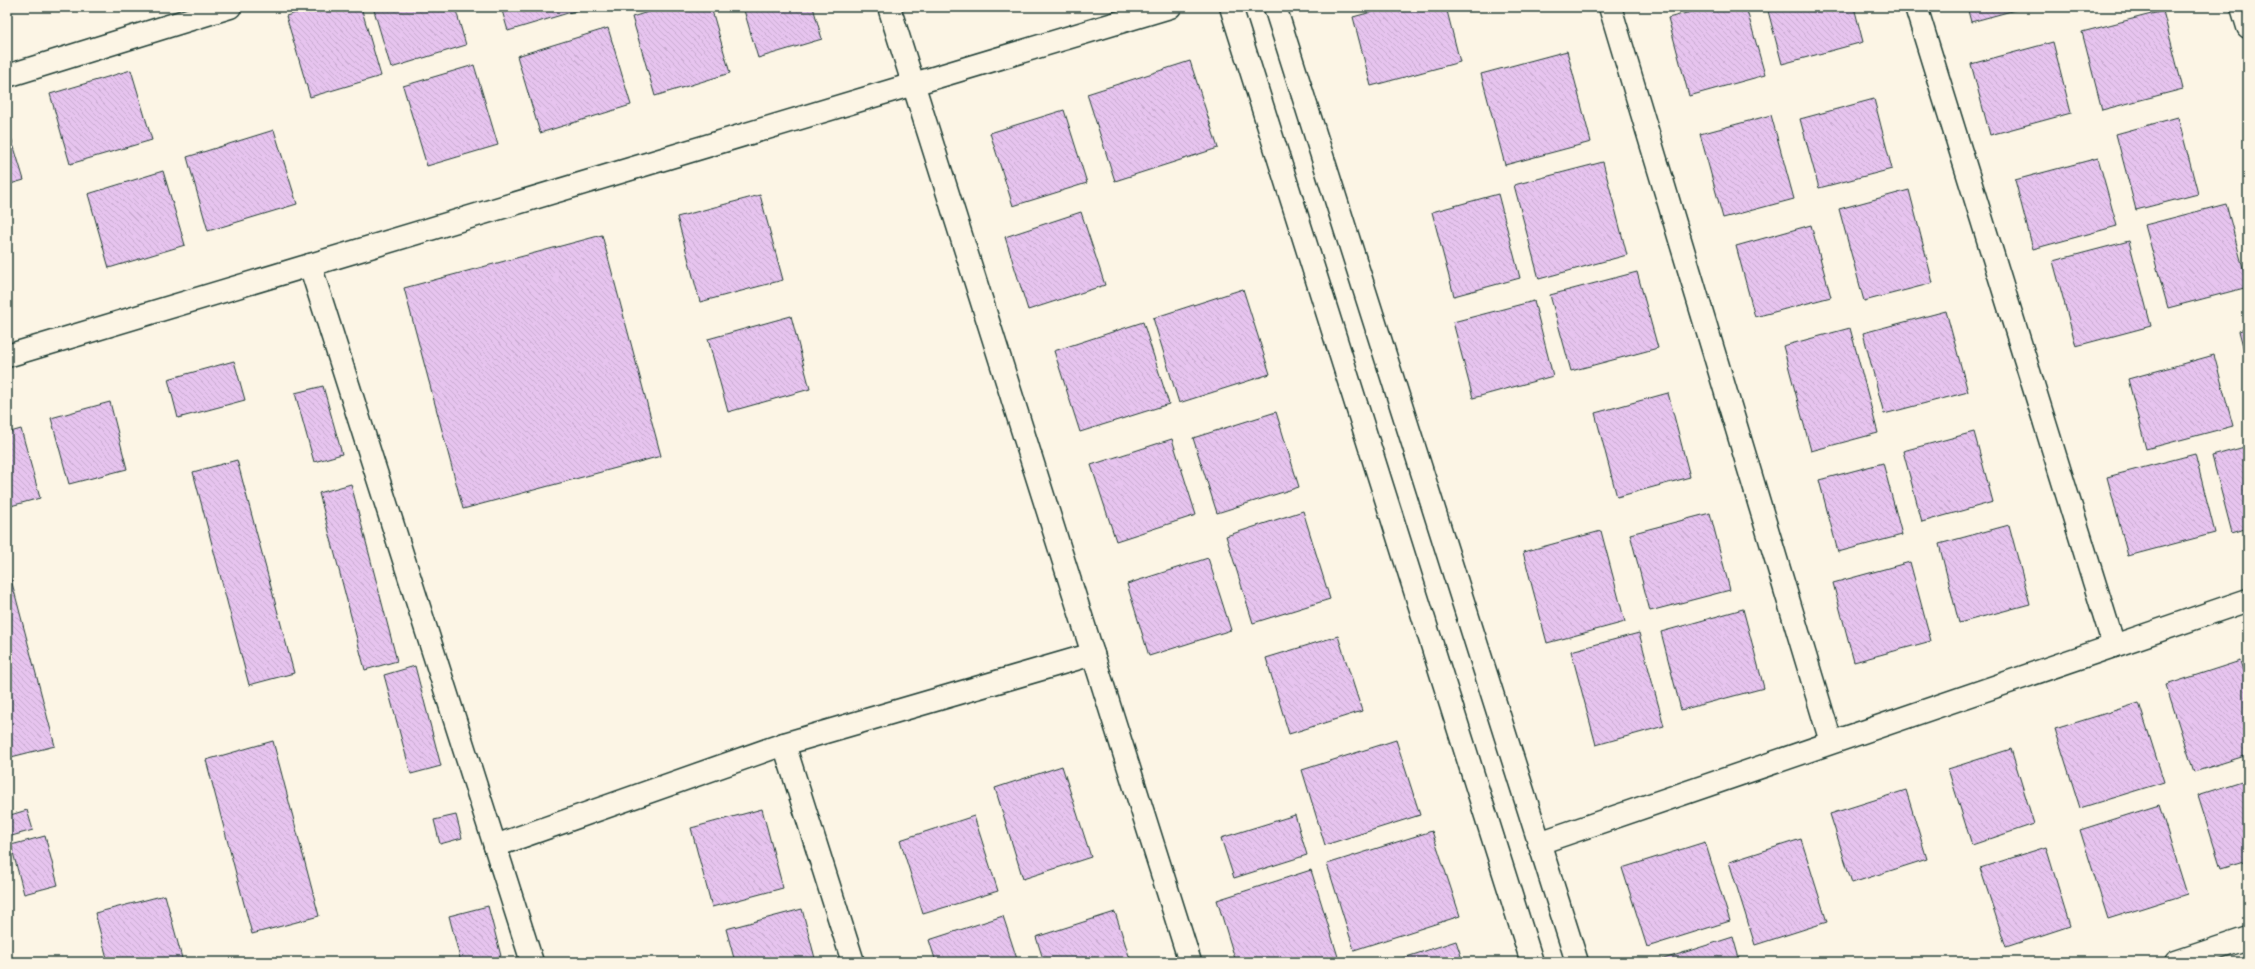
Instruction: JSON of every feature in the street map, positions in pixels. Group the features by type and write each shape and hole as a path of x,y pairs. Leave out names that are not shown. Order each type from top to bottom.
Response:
{"street":[{"path":"7,76 230,7"},
{"path":"889,7 1190,962"},
{"path":"7,356 1170,7"},
{"path":"1231,7 1532,962"},
{"path":"1275,7 1577,962"},
{"path":"1610,7 1830,742"},
{"path":"1916,7 2114,646"},
{"path":"2242,7 2248,27"},
{"path":"310,265 532,962"},
{"path":"1539,843 2248,600"},
{"path":"494,846 784,744 1093,654"},
{"path":"784,744 853,962"},
{"path":"2176,962 2218,955 2248,938"}],"building":[{"path":"316,7 361,7 381,76 310,97 286,16"},
{"path":"373,7 455,7 466,45 391,68"},
{"path":"501,7 588,7 508,31"},
{"path":"664,7 711,7 730,73 655,96 632,17"},
{"path":"743,7 813,7 822,39 758,58"},
{"path":"1390,7 1446,7 1460,62 1371,86 1353,17"},
{"path":"1709,7 1746,7 1765,75 1689,96 1668,18"},
{"path":"1767,7 1854,7 1863,42 1782,64"},
{"path":"1967,7 2026,7 1971,22"},
{"path":"2163,11 2183,89 2102,110 2082,32"},
{"path":"608,28 631,105 540,133 517,56"},
{"path":"2053,42 2071,113 1990,135 1971,64"},
{"path":"1567,51 1591,142 1505,165 1481,74"},
{"path":"1190,61 1218,148 1115,181 1087,94"},
{"path":"474,65 498,145 427,166 403,86"},
{"path":"131,70 152,140 70,164 50,94"},
{"path":"1874,99 1892,169 1819,188 1800,119"},
{"path":"1064,110 1087,183 1013,206 990,133"},
{"path":"1771,115 1794,199 1723,218 1700,134"},
{"path":"2178,117 2198,194 2136,210 2116,134"},
{"path":"7,124 24,180 7,185"},
{"path":"274,130 297,204 208,231 187,157"},
{"path":"2098,158 2117,226 2033,249 2015,180"},
{"path":"1603,162 1627,255 1539,279 1514,185"},
{"path":"163,171 185,245 109,268 88,194"},
{"path":"1909,190 1933,283 1864,301 1839,209"},
{"path":"1498,194 1520,278 1454,296 1432,212"},
{"path":"760,195 783,280 700,302 677,217"},
{"path":"2226,204 2248,287 2168,308 2145,225"},
{"path":"1081,212 1105,285 1028,310 1005,237"},
{"path":"1811,225 1831,297 1755,317 1736,246"},
{"path":"602,235 661,456 463,509 404,288"},
{"path":"2129,241 2151,326 2076,346 2053,261"},
{"path":"1637,272 1658,348 1571,371 1550,295"},
{"path":"1243,289 1270,374 1179,403 1153,318"},
{"path":"1534,301 1553,376 1473,398 1453,322"},
{"path":"1946,311 1968,392 1884,414 1863,333"},
{"path":"791,316 810,389 728,412 708,339"},
{"path":"1143,322 1169,404 1080,432 1054,351"},
{"path":"1850,328 1878,433 1811,451 1783,346"},
{"path":"2248,328 2248,357 2246,358 2239,331"},
{"path":"2214,355 2233,426 2146,449 2128,379"},
{"path":"234,361 245,400 178,418 168,379"},
{"path":"323,386 342,454 314,462 295,393"},
{"path":"1668,393 1690,477 1617,497 1595,413"},
{"path":"110,402 127,469 69,484 51,418"},
{"path":"1276,412 1299,487 1217,513 1193,438"},
{"path":"21,429 40,498 7,507 7,433"},
{"path":"1974,432 1993,502 1922,522 1903,451"},
{"path":"1172,439 1196,515 1116,541 1091,465"},
{"path":"2248,446 2248,528 2232,533 2212,456"},
{"path":"2195,454 2215,533 2128,556 2107,477"},
{"path":"237,460 294,673 249,685 193,472"},
{"path":"1883,463 1902,535 1838,552 1819,480"},
{"path":"351,484 397,661 365,670 319,493"},
{"path":"1303,511 1330,599 1253,623 1226,536"},
{"path":"1710,513 1730,590 1650,611 1630,534"},
{"path":"2009,525 2030,604 1959,623 1939,544"},
{"path":"1601,531 1625,622 1547,643 1523,552"},
{"path":"1208,558 1231,630 1149,656 1127,584"},
{"path":"1910,562 1931,641 1854,662 1833,583"},
{"path":"7,564 55,746 7,758"},
{"path":"1743,609 1764,688 1681,710 1661,632"},
{"path":"1639,633 1664,726 1596,745 1571,651"},
{"path":"1338,636 1362,711 1289,734 1266,658"},
{"path":"2240,661 2248,687 2248,755 2194,772 2166,685"},
{"path":"415,666 441,766 411,774 384,675"},
{"path":"2139,703 2164,782 2080,808 2055,729"},
{"path":"1396,740 1420,815 1325,845 1302,770"},
{"path":"273,741 319,916 252,934 206,760"},
{"path":"2011,749 2034,824 1972,845 1948,769"},
{"path":"1062,766 1091,857 1023,879 995,788"},
{"path":"2248,779 2248,860 2221,868 2198,795"},
{"path":"1906,790 1927,859 1852,883 1830,814"},
{"path":"2159,805 2187,894 2108,919 2080,830"},
{"path":"762,809 783,888 712,907 691,828"},
{"path":"27,810 33,830 8,837 7,816"},
{"path":"456,815 462,838 440,844 434,820"},
{"path":"1295,815 1307,855 1234,878 1221,838"},
{"path":"974,816 998,891 923,914 900,840"},
{"path":"1432,831 1460,916 1354,950 1327,864"},
{"path":"45,836 58,885 24,894 11,845"},
{"path":"1801,839 1827,922 1755,945 1729,862"},
{"path":"1705,842 1730,921 1647,947 1622,868"},
{"path":"2046,847 2070,926 2006,947 1980,868"},
{"path":"1311,870 1339,960 1334,962 1236,962 1217,900"},
{"path":"165,895 183,962 108,962 95,913"},
{"path":"488,906 501,956 478,962 461,962 449,916"},
{"path":"802,909 816,962 735,962 726,929"},
{"path":"1115,912 1131,962 1044,962 1036,937"},
{"path":"1003,916 1018,962 936,962 929,940"},
{"path":"1733,937 1740,962 1654,962"},
{"path":"1456,941 1463,962 1391,962"}]}
